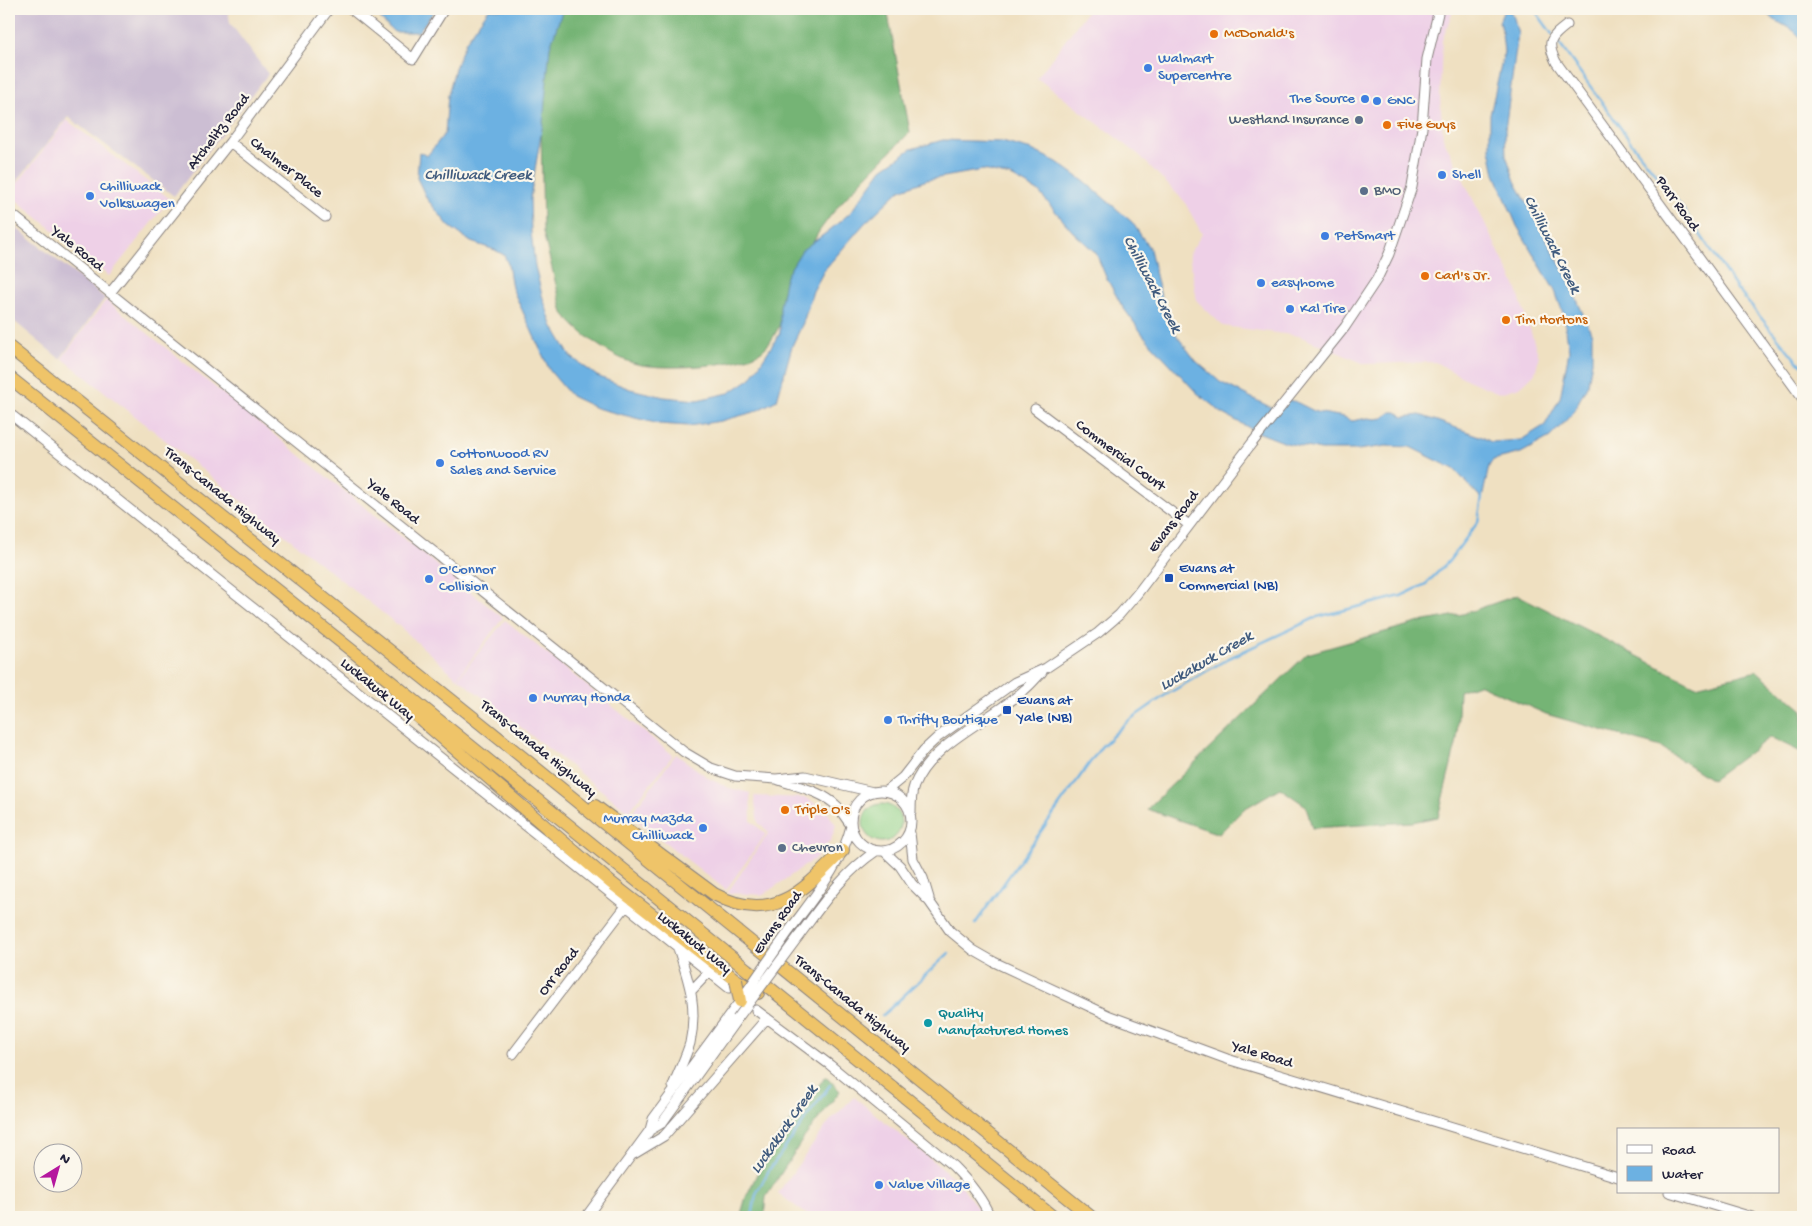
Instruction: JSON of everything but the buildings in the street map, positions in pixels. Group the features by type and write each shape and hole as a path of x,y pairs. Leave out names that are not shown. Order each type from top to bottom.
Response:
{"highway":[{"name":"Trans-Canada Highway","path":"9,347 480,723 1091,1217"},
{"path":"9,377 390,681 1053,1217"},
{"path":"390,681 404,705 610,882 732,984 754,990"},
{"path":"480,723 706,888 727,901 760,907 783,901 794,896 806,886 843,850"},
{"path":"732,984 740,1001"}],"street":[{"name":"Atchelitz Road","path":"110,293 230,142 329,9"},
{"path":"351,9 413,59 444,9"},
{"name":"Evans Road","path":"886,791 903,777 924,750 938,737 1015,682 1046,668 1098,633 1119,615 1362,303 1377,279 1389,254 1412,187 1418,158 1427,59 1439,9"},
{"name":"Parr Road","path":"1567,25 1550,42 1549,49 1556,62 1803,399"},
{"name":"Chalmer Place","path":"230,142 325,217"},
{"name":"Yale Road","path":"9,212 684,752 711,768 735,776 776,779 811,777 873,792"},
{"name":"Commercial Court","path":"1035,409 1188,525"},
{"name":"Luckakuck Way","path":"9,413 678,948 709,972 732,984"},
{"name":"Evans Road","path":"911,812 911,798 914,786 933,758 1023,692 1046,668"},
{"name":"Yale Road","path":"776,779 825,797 837,807 851,826"},
{"path":"886,791 902,798 911,812 912,823 910,833 900,846 880,852 860,844 851,826 854,808 858,801 865,795 873,792 886,791"},
{"name":"Evans Road","path":"586,1217 650,1130 653,1119 670,1096 734,1017 740,1001 754,990 789,931 832,870 843,850 851,826"},
{"name":"Yale Road","path":"910,833 913,859 923,878 930,901"},
{"name":"Evans Road","path":"650,1130 662,1123 754,990 848,873 880,852"},
{"name":"Yale Road","path":"880,852 900,866 912,884 930,901 950,931 973,950 994,962 1110,1016 1227,1059 1617,1177"},
{"name":"Orr Road","path":"513,1054 626,906"},
{"path":"670,1096 689,1045 693,1024 692,990 678,948"},
{"path":"692,990 709,972"},
{"path":"756,1010 830,1065 953,1166 971,1185 986,1207 990,1217"},
{"path":"630,1157 664,1136 767,1018"},
{"path":"1676,1194 1752,1217"}],"shaded area":[{"path":"9,9 228,9 230,23 268,74 174,196 68,117 9,191"},
{"path":"1089,9 1454,9 1442,40 1440,97 1443,138 1516,287 1539,357 1535,373 1520,387 1499,393 1468,380 1435,362 1365,364 1299,336 1223,326 1197,301 1189,254 1202,234 1184,201 1138,154 1037,78"},
{"name":"Chilliwack Volkswagen","path":"67,120 170,199 109,276 9,194"},
{"path":"9,222 105,298 60,359 9,317"},
{"path":"106,300 503,618 457,678 399,626 62,358"},
{"path":"505,620 673,755 629,812 458,678"},
{"name":"Murray Mazda Chilliwack","path":"676,754 710,779 729,788 750,793 751,821 766,834 726,890 630,815"},
{"path":"754,796 806,798 826,810 836,825 831,840 816,858 763,895 727,893 769,832 758,823"},
{"path":"854,1097 960,1183 983,1217 810,1217 778,1193 829,1122"}],"green space":[{"path":"552,9 887,9 910,132 851,192 820,230 809,251 776,332 766,347 760,352 735,361 698,366 661,367 633,363 614,355 586,336 563,313 543,232 540,80"},
{"path":"1518,595 1696,686 1757,671 1803,710 1803,753 1770,737 1712,780 1661,747 1546,714 1478,684 1459,691 1457,740 1438,817 1412,822 1312,828 1306,806 1280,788 1244,809 1219,834 1147,809 1307,654 1420,622 1463,614"},
{"path":"882,804 896,809 901,823 896,837 882,842 868,837 863,823 868,809"},
{"path":"826,1076 840,1091 803,1139 766,1197 764,1217 740,1217 746,1197 769,1149"}],"water":[{"path":"370,9 436,9 418,32 394,32"},
{"name":"Chilliwack Creek","path":"489,9 563,9 550,47 543,123 530,198 531,232 535,266 552,325 570,356 597,376 630,389 664,397 697,400 729,393 751,378 780,333 780,307 786,276 802,250 850,213 882,169 911,149 943,140 1002,142 1032,150 1057,162 1085,182 1132,222 1150,249 1163,306 1177,336 1196,361 1220,382 1272,408 1281,406 1287,401 1294,401 1316,412 1344,417 1352,421 1383,418 1391,412 1397,412 1403,417 1420,415 1491,442 1521,440 1545,425 1560,398 1569,351 1564,316 1555,291 1517,226 1495,174 1490,149 1490,115 1504,52 1499,22 1504,10 1509,9 1514,18 1518,34 1505,130 1506,155 1515,181 1569,281 1592,335 1592,361 1588,384 1572,414 1550,437 1521,453 1493,460 1489,466 1482,499 1454,469 1410,447 1386,446 1358,450 1321,450 1286,443 1255,431 1222,413 1196,392 1144,336 1122,306 1106,277 1096,253 1073,232 1038,191 1011,176 983,170 927,180 900,190 864,224 825,269 813,291 803,323 792,346 777,400 754,412 721,421 689,426 659,424 596,408 571,396 550,371 512,288 508,264 504,255 471,242 449,226 427,199 417,178 419,152 427,156 445,133 448,95 455,68 466,41"},
{"path":"1761,9 1803,9 1803,49 1800,37 1794,31 1773,19"}],"waterway":[{"name":"Chilliwack Creek","path":"1534,9 1552,34"},
{"name":"Chilliwack Creek","path":"1555,38 1633,145 1679,203 1737,289 1797,361 1803,365"},
{"name":"Luckakuck Creek","path":"975,924 1101,747 1128,721 1164,696 1229,658 1317,617 1401,596 1426,584 1449,561 1478,522 1482,497"},
{"name":"Luckakuck Creek","path":"882,1016 949,953"},
{"name":"Luckakuck Creek","path":"752,1217 756,1194 769,1170 830,1085"}],"place":[{"name":"McDonald's","path":"1214,34"},
{"name":"Walmart Supercentre","path":"1148,68"},
{"name":"The Source","path":"1365,99"},
{"name":"GNC","path":"1377,101"},
{"name":"Westland Insurance","path":"1359,120"},
{"name":"Five Guys","path":"1387,125"},
{"name":"Shell","path":"1442,175"},
{"name":"BMO","path":"1364,191"},
{"name":"Chilliwack Volkswagen","path":"90,196"},
{"name":"PetSmart","path":"1325,236"},
{"name":"Carl's Jr.","path":"1425,276"},
{"name":"easyhome","path":"1261,283"},
{"name":"Kal Tire","path":"1290,309"},
{"name":"Tim Hortons","path":"1506,320"},
{"name":"Cottonwood RV Sales and Service","path":"440,463"},
{"name":"Evans at Commercial (NB)","path":"1169,578"},
{"name":"O'Connor Collision","path":"429,579"},
{"name":"Murray Honda","path":"533,698"},
{"name":"Evans at Yale (NB)","path":"1007,710"},
{"name":"Thrifty Boutique","path":"888,720"},
{"name":"Triple O's","path":"785,810"},
{"name":"Murray Mazda Chilliwack","path":"703,828"},
{"name":"Chevron","path":"782,848"},
{"name":"Quality Manufactured Homes","path":"928,1023"},
{"name":"Value Village","path":"879,1185"}]}
